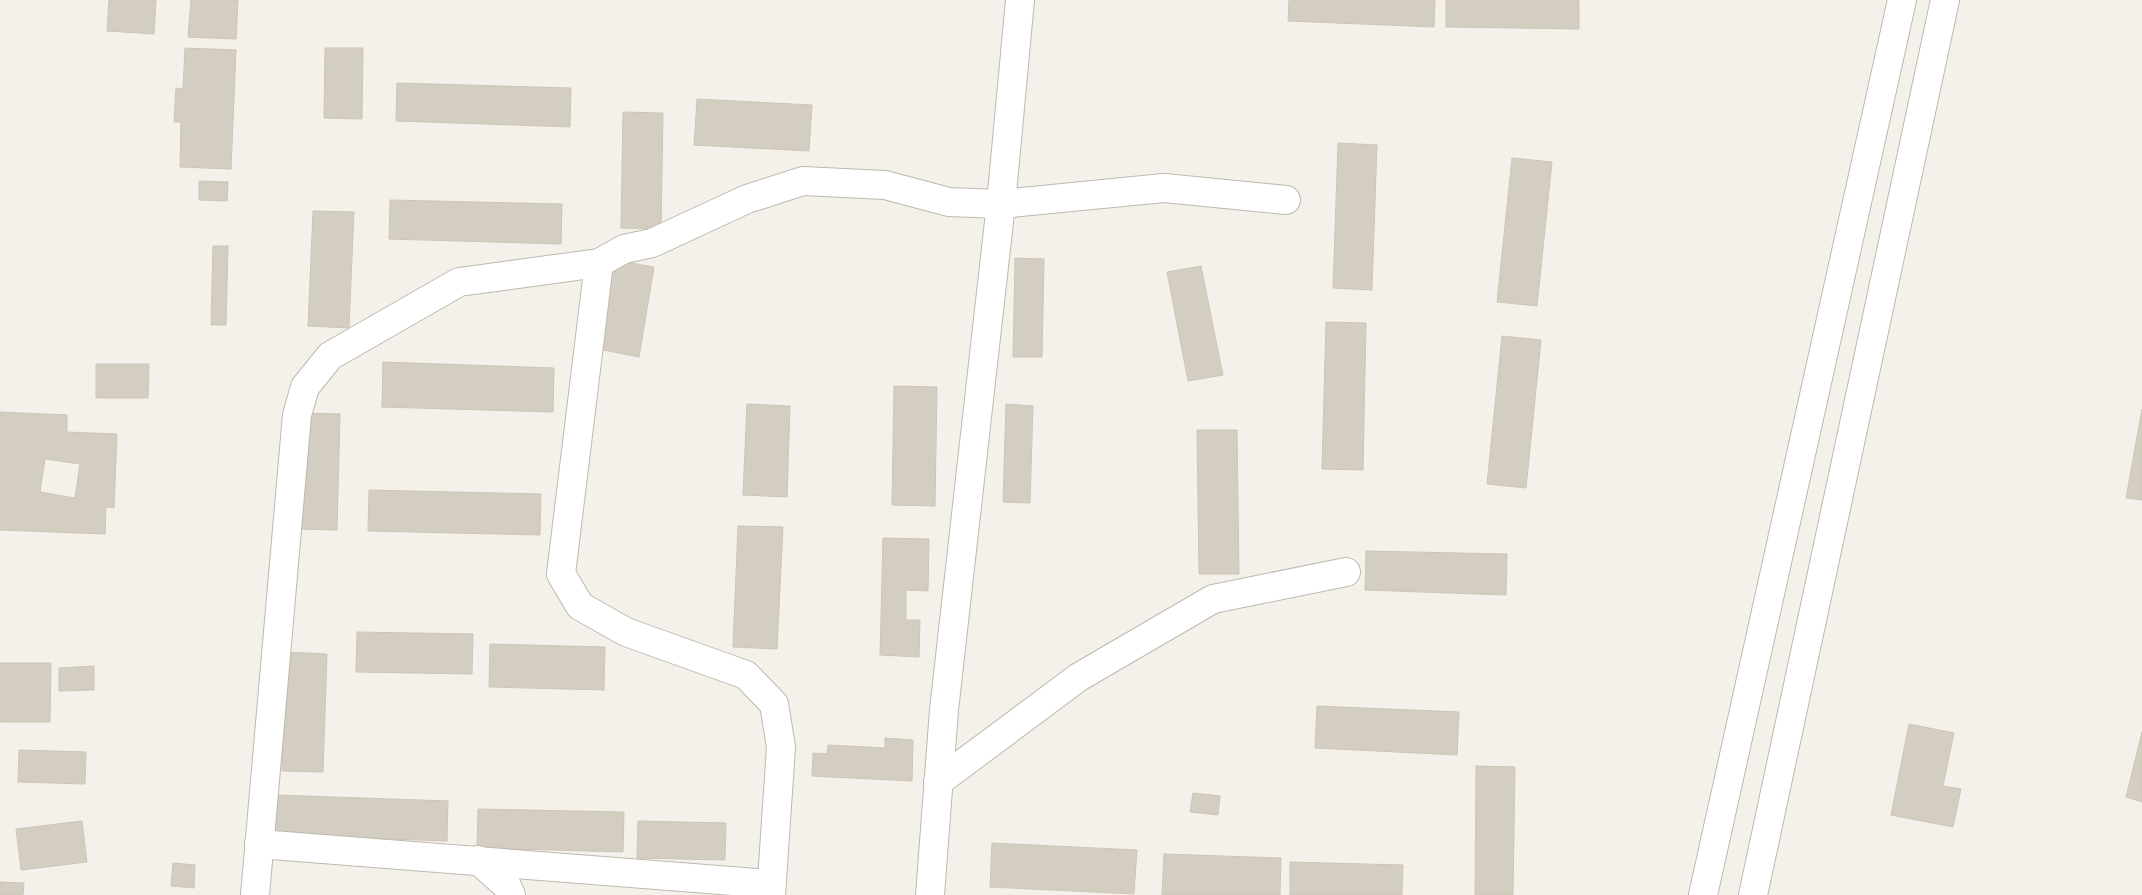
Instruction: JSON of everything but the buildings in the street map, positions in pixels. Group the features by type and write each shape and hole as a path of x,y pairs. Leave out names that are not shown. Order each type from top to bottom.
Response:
{"street":[{"path":"930,895 944,710 1001,204 1020,0"},
{"path":"1703,895 1902,0"},
{"path":"1753,895 1945,0"},
{"path":"255,895 297,415 305,387 330,356 459,282 599,264 624,249 652,243 746,198 803,181 884,185 949,202 1001,204 1164,188 1286,200"},
{"path":"259,844 478,860 771,890 781,747 774,704 746,675 626,632 580,606 561,574 599,264"},
{"path":"938,782 1078,677 1213,599 1346,572"},
{"path":"478,860 507,886 511,895"}]}
